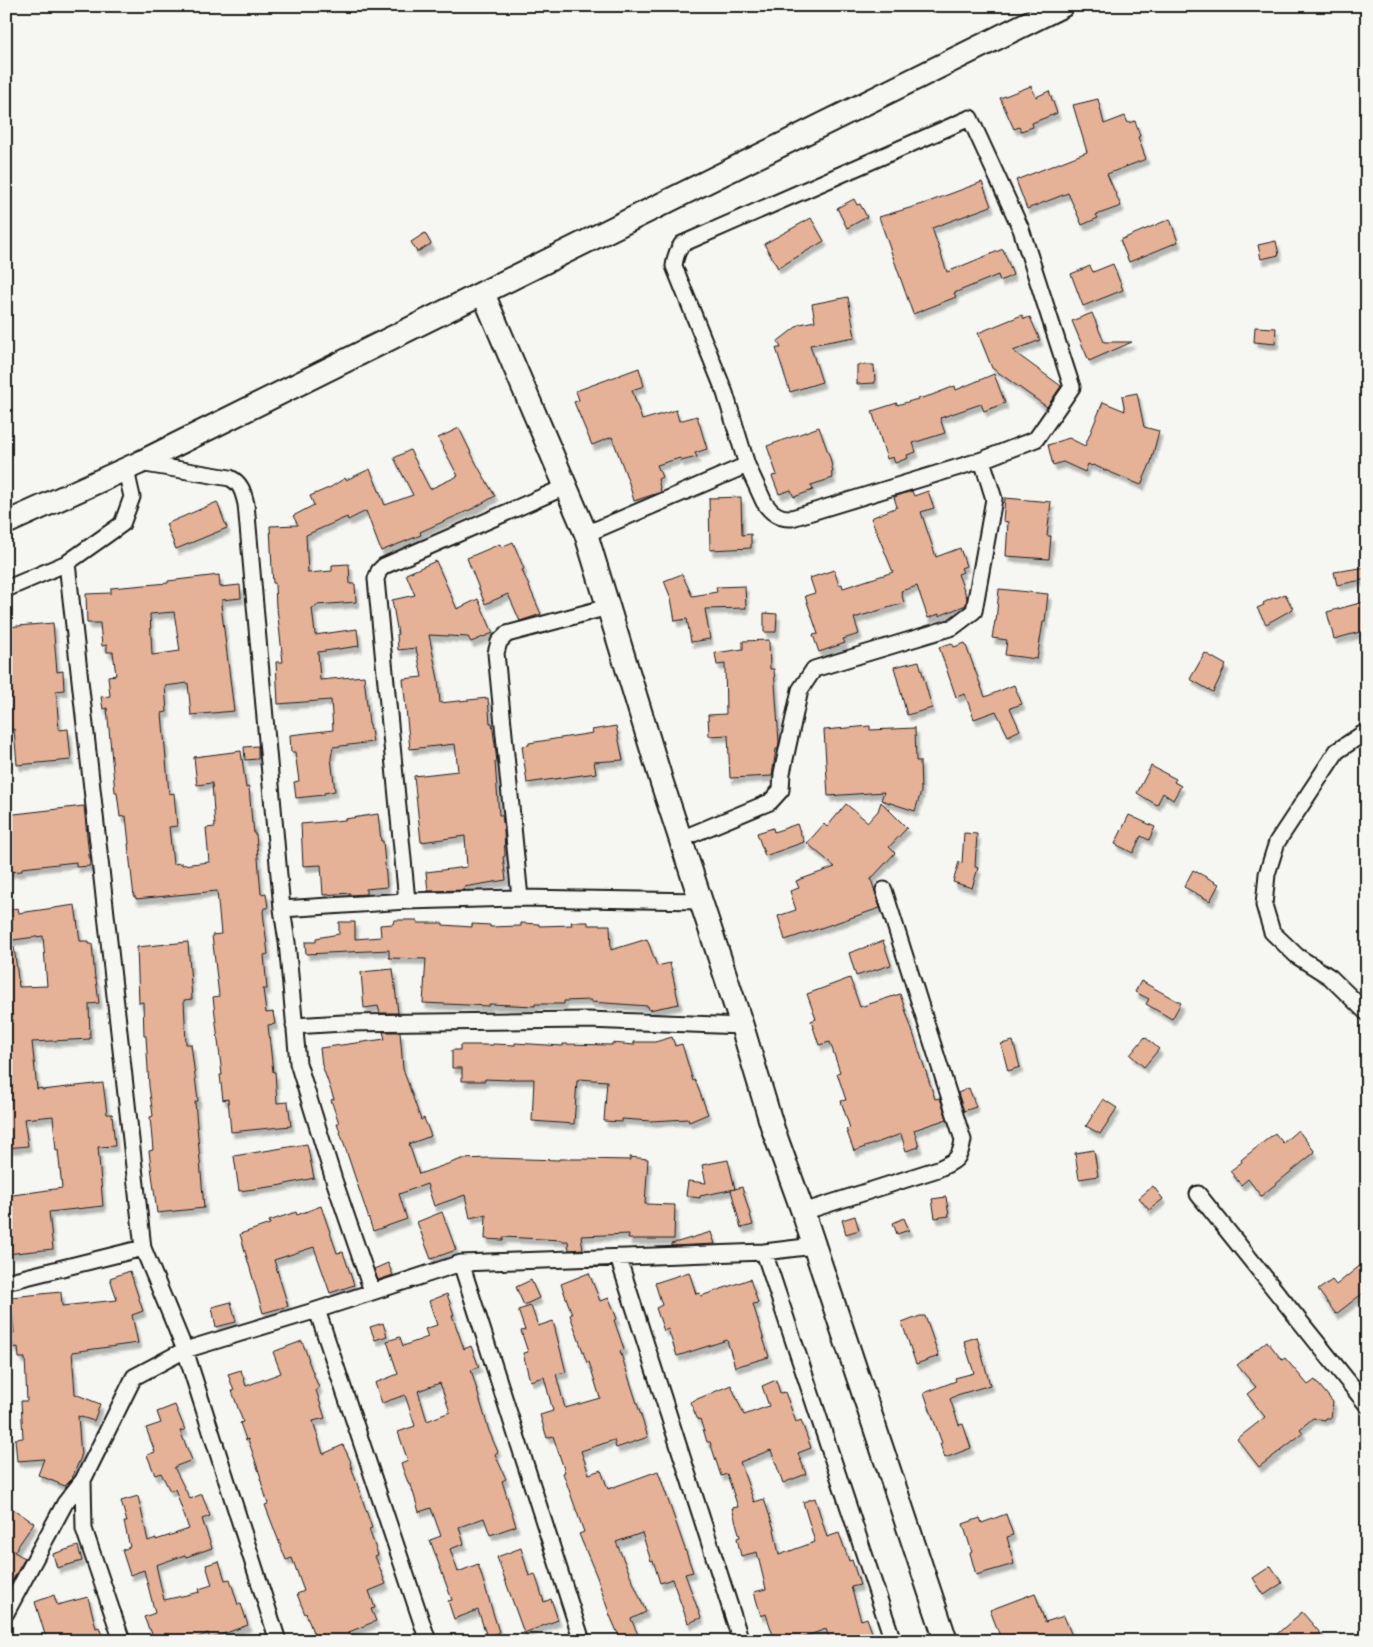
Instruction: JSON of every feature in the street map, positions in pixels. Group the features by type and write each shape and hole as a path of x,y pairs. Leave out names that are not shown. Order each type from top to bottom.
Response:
{"street":[{"path":"6,523 133,467 1062,6"},
{"path":"970,118 1021,230 1072,387 1036,438 982,460 786,518 779,517 768,508 746,465 726,393 674,266 674,258 677,251 682,244 970,118"},
{"path":"484,293 586,534 662,783 742,1026 773,1129 803,1212 946,1641"},
{"path":"681,839 770,802 781,790 782,773 800,690 814,669 953,627 974,611 994,499 982,460"},
{"path":"586,534 746,465"},
{"path":"6,589 68,563 122,524 132,497 133,467"},
{"path":"133,467 230,478 237,481 242,490 246,504 282,908 298,1062 334,1180 372,1291"},
{"path":"407,901 376,579 379,571 384,566 565,487"},
{"path":"68,563 143,1248 184,1350 278,1641"},
{"path":"520,898 496,652 499,642 507,634 608,608"},
{"path":"1367,731 1337,752 1277,842 1267,874 1264,906 1272,932 1297,956 1330,977 1367,1013"},
{"path":"803,1212 938,1169 952,1162 961,1153 963,1140 884,890"},
{"path":"282,908 407,901 520,898 701,901"},
{"path":"294,1026 343,1023 588,1020 742,1026"},
{"path":"1198,1194 1367,1405"},
{"path":"6,1613 65,1503 84,1480 134,1377 184,1350 317,1310 461,1263 764,1252 814,1246"},
{"path":"6,1282 143,1248"},
{"path":"764,1252 893,1641"},
{"path":"618,1256 741,1641"},
{"path":"461,1263 582,1641"},
{"path":"317,1310 428,1641"},
{"path":"84,1480 84,1529 122,1641"}],"building":[{"path":"1031,86 1036,97 1049,91 1057,113 1032,123 1033,127 1021,131 1019,127 1014,129 1000,98"},
{"path":"1098,99 1104,124 1125,116 1128,123 1135,121 1140,136 1138,137 1146,159 1107,174 1121,206 1096,215 1098,218 1082,225 1068,193 1027,209 1016,180 1087,152 1073,105"},
{"path":"982,182 991,206 932,228 947,272 1003,249 1013,275 1000,281 998,275 954,293 956,297 913,314 879,217 923,204"},
{"path":"854,199 857,205 860,204 867,217 847,228 837,208"},
{"path":"811,218 824,241 778,268 764,244"},
{"path":"1170,219 1178,242 1129,262 1120,240"},
{"path":"425,233 431,244 417,252 411,242"},
{"path":"1276,241 1279,255 1261,259 1258,245"},
{"path":"1113,264 1123,290 1083,306 1071,274 1090,266 1093,272"},
{"path":"848,297 855,337 810,345 822,382 790,392 776,348 781,348 778,341 800,324 815,321 812,304"},
{"path":"1092,313 1104,342 1132,342 1089,361 1072,321"},
{"path":"1022,315 1024,319 1030,317 1040,340 1013,351 1061,386 1047,407 992,368 978,333"},
{"path":"1255,327 1276,328 1275,344 1254,342"},
{"path":"857,365 874,365 875,383 857,384"},
{"path":"639,368 644,386 632,390 642,420 676,410 679,421 697,416 707,449 695,453 697,457 681,461 680,458 657,465 662,477 658,479 661,492 634,501 612,437 592,445 574,402 579,400 576,391"},
{"path":"994,374 1005,403 984,411 981,404 940,418 945,433 913,443 916,452 907,455 908,458 895,463 893,457 887,459 872,411 932,395 955,386 956,390"},
{"path":"1137,393 1144,427 1159,431 1151,462 1141,485 1093,465 1088,464 1085,472 1063,462 1053,465 1048,445 1069,438 1085,446 1103,402 1125,411 1122,396"},
{"path":"819,427 830,458 833,478 811,485 813,490 794,497 791,490 779,494 772,476 777,475 767,446"},
{"path":"459,428 495,496 474,508 420,532 421,535 381,551 366,511 348,520 347,517 306,535 308,573 332,571 332,565 349,564 350,584 355,584 356,602 316,605 316,607 312,608 315,635 357,629 359,646 318,652 320,680 364,676 369,724 373,742 333,747 331,758 335,791 324,793 324,795 296,798 294,782 299,781 295,752 291,752 290,735 333,730 331,700 278,704 276,662 283,662 276,608 275,583 273,583 270,526 298,525 293,516 314,505 310,496 331,487 345,478 346,480 370,469 385,505 413,495 394,458 410,450 430,489 458,476 438,438"},
{"path":"912,491 914,496 928,491 934,508 921,512 936,557 960,548 966,566 961,568 963,572 958,574 967,598 966,605 939,616 939,614 928,618 917,586 901,591 904,603 854,618 859,634 843,639 845,643 819,652 813,635 818,634 805,596 815,593 810,578 834,570 839,585 842,584 843,588 893,572 871,518 897,507 894,497"},
{"path":"741,497 742,535 751,534 751,548 710,550 709,498"},
{"path":"1005,498 1051,502 1047,536 1051,536 1049,559 1006,556 1008,522 1003,521"},
{"path":"217,502 227,528 176,549 166,524"},
{"path":"513,542 524,569 522,570 541,614 520,621 508,594 485,604 467,558 500,544 501,547"},
{"path":"436,561 457,609 478,599 493,633 471,642 468,637 429,635 438,679 440,703 488,698 490,723 492,723 497,762 495,762 499,815 502,815 504,830 505,856 503,857 506,880 464,887 464,890 428,891 426,872 467,867 465,836 421,842 414,776 458,771 455,744 410,749 403,679 422,677 416,648 398,650 398,634 392,600 415,595 406,574"},
{"path":"1367,567 1367,579 1337,585 1334,572"},
{"path":"682,574 692,596 717,592 716,587 745,586 746,608 705,609 710,639 691,642 687,619 675,621 671,598 664,581"},
{"path":"219,575 220,587 240,585 241,598 222,600 221,605 234,711 191,715 188,683 165,686 167,712 162,713 169,794 174,793 177,826 169,827 173,864 209,862 206,828 215,827 212,783 197,785 194,757 241,751 246,788 249,787 252,823 254,834 256,834 261,894 266,893 268,908 264,908 263,912 268,954 264,955 267,989 263,989 266,1013 273,1012 275,1024 268,1025 273,1072 275,1072 277,1103 288,1102 291,1126 231,1132 228,1099 223,1100 213,997 219,996 212,935 221,934 217,891 136,899 134,897 126,816 120,817 117,792 115,792 107,708 103,709 101,697 110,696 108,676 116,675 113,652 107,652 107,645 102,646 100,623 87,623 86,594 111,593 111,588 168,583 168,581","holes":["174,612 180,651 152,655 150,614"]},
{"path":"999,589 1048,594 1045,622 1043,622 1037,659 1005,655 1007,640 992,638 996,621"},
{"path":"1285,594 1293,609 1266,624 1257,608 1275,597"},
{"path":"1367,601 1367,630 1334,639 1327,612"},
{"path":"764,613 777,614 776,632 764,632"},
{"path":"53,623 57,672 63,671 64,690 56,691 59,730 68,729 71,760 17,765 14,729 11,730 7,687 6,627"},
{"path":"769,640 770,669 774,669 779,742 778,749 776,749 772,776 730,778 728,735 709,736 708,715 726,714 725,664 717,665 715,653 743,649 743,641"},
{"path":"952,643 954,647 965,643 985,697 1014,685 1022,704 1010,708 1020,730 1008,736 996,711 974,719 965,694 956,697 939,647"},
{"path":"1205,653 1226,665 1213,692 1190,679"},
{"path":"919,661 932,708 907,715 894,667"},
{"path":"616,726 623,760 594,762 596,773 527,783 522,746 529,745 529,743 593,733 592,730"},
{"path":"870,726 870,730 915,728 916,761 920,761 921,792 915,811 881,800 884,792 828,796 824,730"},
{"path":"258,746 258,759 245,760 244,747"},
{"path":"1151,766 1176,779 1174,782 1181,786 1173,800 1163,793 1157,805 1137,793"},
{"path":"881,802 907,828 889,847 895,853 871,879 880,908 785,940 778,916 796,910 790,891 799,888 796,881 835,867 807,843 824,824 827,827 846,804 868,822 878,811"},
{"path":"84,806 90,866 76,867 76,862 22,868 22,871 6,872 6,843 9,843 6,815"},
{"path":"378,814 381,841 383,841 387,887 366,889 366,894 323,895 321,865 303,866 301,824 345,820"},
{"path":"1129,815 1155,827 1149,840 1141,836 1133,853 1115,844"},
{"path":"797,824 804,842 765,856 757,833 773,828 774,832"},
{"path":"964,833 977,834 975,867 978,868 972,888 953,882 959,862 962,863"},
{"path":"1193,870 1219,884 1210,901 1184,887"},
{"path":"75,905 80,941 89,941 89,944 92,944 99,1003 89,1004 90,1039 32,1042 37,1089 103,1083 107,1114 112,1114 115,1146 98,1147 103,1206 49,1212 53,1249 6,1254 6,1196 62,1188 53,1116 24,1119 28,1146 6,1148 6,947 14,947 19,987 47,986 43,936 6,941 6,910 18,908 19,913"},
{"path":"394,920 417,920 417,923 443,923 443,925 472,927 472,924 490,925 490,927 521,926 521,923 539,924 539,926 572,925 571,922 588,922 588,925 610,925 611,950 647,939 657,966 670,963 679,1004 649,1010 648,1006 591,1002 591,1000 564,1001 564,1004 535,1004 535,1006 423,1003 426,959 389,958 389,950 306,954 305,942 316,942 316,938 339,934 339,922 355,922 355,939 381,937 380,925 393,924"},
{"path":"883,941 891,965 856,976 849,953"},
{"path":"188,942 192,999 184,1000 186,1044 191,1044 198,1101 195,1102 204,1208 157,1213 149,1151 153,1150 150,1117 153,1116 146,1036 144,1036 143,1002 139,1003 137,947"},
{"path":"393,969 398,1013 380,1013 378,1006 364,1008 361,972"},
{"path":"850,978 860,1007 900,994 935,1099 940,1098 947,1119 914,1130 919,1147 906,1151 901,1134 854,1151 846,1129 850,1128 841,1101 846,1100 837,1073 840,1072 830,1042 819,1045 811,1021 816,1019 807,994"},
{"path":"1141,981 1181,1003 1172,1019 1146,1004 1149,999 1135,992"},
{"path":"383,1032 400,1032 403,1069 421,1120 424,1118 431,1136 409,1144 419,1174 462,1159 630,1160 630,1157 648,1159 645,1204 675,1205 674,1239 628,1239 629,1234 581,1236 583,1249 569,1250 568,1241 562,1240 503,1237 503,1240 485,1239 486,1214 470,1218 465,1195 434,1206 427,1184 399,1194 407,1219 373,1231 337,1123 339,1123 331,1100 334,1099 322,1065 320,1048 385,1039"},
{"path":"672,1037 675,1046 682,1044 693,1081 695,1080 708,1114 689,1122 688,1119 651,1121 622,1119 622,1122 604,1121 607,1081 579,1079 577,1081 574,1124 532,1121 534,1079 462,1081 462,1068 452,1068 452,1050 460,1050 460,1045 515,1045 515,1043 563,1046 563,1044 612,1045 612,1043 634,1045 634,1042 655,1042"},
{"path":"1145,1037 1159,1049 1144,1067 1130,1055"},
{"path":"1013,1041 1020,1067 1008,1071 1001,1044"},
{"path":"969,1088 976,1107 964,1111 958,1093"},
{"path":"1103,1099 1117,1108 1100,1134 1086,1126"},
{"path":"1298,1130 1315,1152 1261,1196 1248,1179 1241,1185 1230,1171 1275,1133 1283,1143"},
{"path":"307,1144 314,1178 277,1186 239,1191 234,1156"},
{"path":"1094,1150 1098,1176 1079,1179 1075,1153"},
{"path":"728,1160 735,1189 700,1196 700,1198 686,1196 688,1181 706,1183 702,1165"},
{"path":"1153,1186 1163,1199 1149,1210 1139,1198"},
{"path":"742,1187 753,1225 741,1228 731,1190"},
{"path":"946,1197 949,1216 935,1218 932,1199"},
{"path":"321,1206 337,1253 343,1252 354,1285 330,1293 314,1247 274,1260 288,1306 263,1313 240,1234 270,1224 269,1221 296,1212 297,1215"},
{"path":"442,1212 456,1250 431,1259 417,1222"},
{"path":"855,1216 859,1230 846,1234 842,1220"},
{"path":"904,1218 909,1230 897,1234 893,1223"},
{"path":"711,1232 715,1244 671,1246 671,1244"},
{"path":"1367,1260 1367,1290 1336,1314 1318,1290 1332,1280 1336,1285"},
{"path":"388,1263 393,1275 378,1280 374,1269"},
{"path":"130,1271 143,1311 132,1315 138,1343 72,1352 75,1394 100,1404 94,1421 78,1416 81,1457 71,1480 65,1486 38,1475 44,1459 17,1461 15,1439 23,1438 21,1401 27,1401 25,1358 19,1358 18,1347 13,1348 12,1333 14,1333 11,1297 61,1292 62,1306 117,1300 110,1278"},
{"path":"689,1272 696,1294 700,1293 701,1296 750,1279 758,1303 753,1304 769,1357 735,1367 727,1340 677,1356 668,1329 664,1331 656,1308 662,1305 655,1283"},
{"path":"589,1273 600,1301 609,1298 617,1319 614,1320 624,1349 620,1351 648,1437 616,1448 614,1440 581,1451 589,1474 601,1470 608,1489 658,1471 693,1572 685,1574 701,1618 688,1623 672,1579 660,1583 642,1533 616,1542 646,1612 631,1619 641,1641 621,1641 609,1613 597,1577 579,1534 584,1532 563,1473 565,1472 553,1436 547,1438 540,1415 553,1411 544,1377 530,1381 523,1353 528,1352 521,1331 525,1330 518,1310 531,1306 538,1326 553,1321 566,1372 556,1374 565,1408 600,1398 589,1362 587,1363 570,1315 572,1314 561,1284"},
{"path":"531,1280 539,1298 524,1305 516,1287"},
{"path":"447,1294 464,1349 471,1346 479,1367 471,1370 489,1431 498,1452 495,1454 506,1479 502,1481 516,1526 490,1535 484,1518 459,1527 464,1544 450,1549 458,1572 478,1564 499,1632 487,1637 478,1610 454,1619 448,1601 452,1600 430,1540 441,1536 431,1508 419,1512 411,1485 409,1485 401,1464 408,1461 398,1432 415,1426 405,1395 382,1403 375,1383 398,1374 387,1341 400,1337 403,1346 428,1337 425,1329 437,1325 429,1301","holes":["440,1383 450,1412 427,1421 418,1391"]},
{"path":"231,1302 236,1322 216,1327 212,1307"},
{"path":"925,1316 939,1356 916,1364 902,1323"},
{"path":"383,1323 387,1336 375,1340 370,1327"},
{"path":"977,1337 990,1385 950,1399 959,1425 963,1424 971,1448 945,1458 940,1444 942,1443 924,1393 956,1381 955,1378 974,1373 964,1341"},
{"path":"302,1341 319,1388 316,1390 325,1418 313,1421 323,1454 343,1445 351,1462 372,1528 369,1529 378,1555 375,1556 386,1584 369,1591 375,1608 371,1609 376,1621 349,1632 352,1641 316,1641 297,1594 304,1591 292,1558 286,1560 265,1505 268,1504 261,1478 248,1439 246,1440 240,1423 243,1422 228,1374 241,1370 246,1386 281,1373 273,1352"},
{"path":"1267,1341 1282,1360 1285,1358 1308,1385 1315,1380 1333,1402 1331,1418 1326,1418 1325,1420 1313,1418 1300,1429 1303,1433 1259,1467 1237,1439 1265,1417 1247,1394 1256,1387 1237,1365"},
{"path":"776,1380 780,1393 785,1392 796,1422 801,1420 811,1448 798,1453 806,1474 783,1483 771,1450 740,1462 754,1502 764,1499 774,1529 779,1555 815,1542 803,1502 815,1498 827,1537 839,1533 849,1561 852,1560 860,1585 851,1587 861,1620 867,1618 874,1638 866,1641 830,1641 826,1629 793,1641 775,1641 766,1614 761,1616 754,1592 766,1589 757,1552 741,1556 737,1538 740,1537 732,1508 738,1507 727,1474 721,1476 710,1442 707,1442 700,1419 698,1420 690,1402 731,1385 744,1415 769,1406 762,1386"},
{"path":"175,1405 185,1430 180,1431 192,1460 174,1467 190,1499 202,1494 210,1516 202,1519 212,1548 156,1565 164,1600 200,1592 199,1589 212,1585 206,1565 219,1561 225,1580 230,1579 238,1605 241,1604 248,1625 210,1639 208,1633 190,1641 155,1641 144,1617 155,1613 144,1570 130,1575 122,1550 130,1547 124,1522 127,1522 121,1501 138,1496 148,1541 189,1529 175,1489 170,1491 161,1473 155,1475 147,1455 155,1452 146,1428 161,1423 157,1412"},
{"path":"6,1504 34,1523 14,1552 25,1558 6,1592"},
{"path":"1006,1514 1013,1535 1007,1537 1014,1564 976,1575 970,1553 972,1552 963,1524 980,1518 982,1523"},
{"path":"78,1546 82,1561 57,1568 53,1554"},
{"path":"521,1548 529,1576 535,1574 544,1602 551,1599 558,1620 524,1633 497,1557"},
{"path":"1271,1566 1282,1583 1264,1595 1253,1578"},
{"path":"1035,1593 1045,1622 1064,1616 1074,1641 1002,1641 990,1610"},
{"path":"54,1595 57,1605 88,1597 96,1628 99,1627 104,1641 47,1641 35,1602"},
{"path":"1302,1612 1327,1641 1269,1641"}]}
